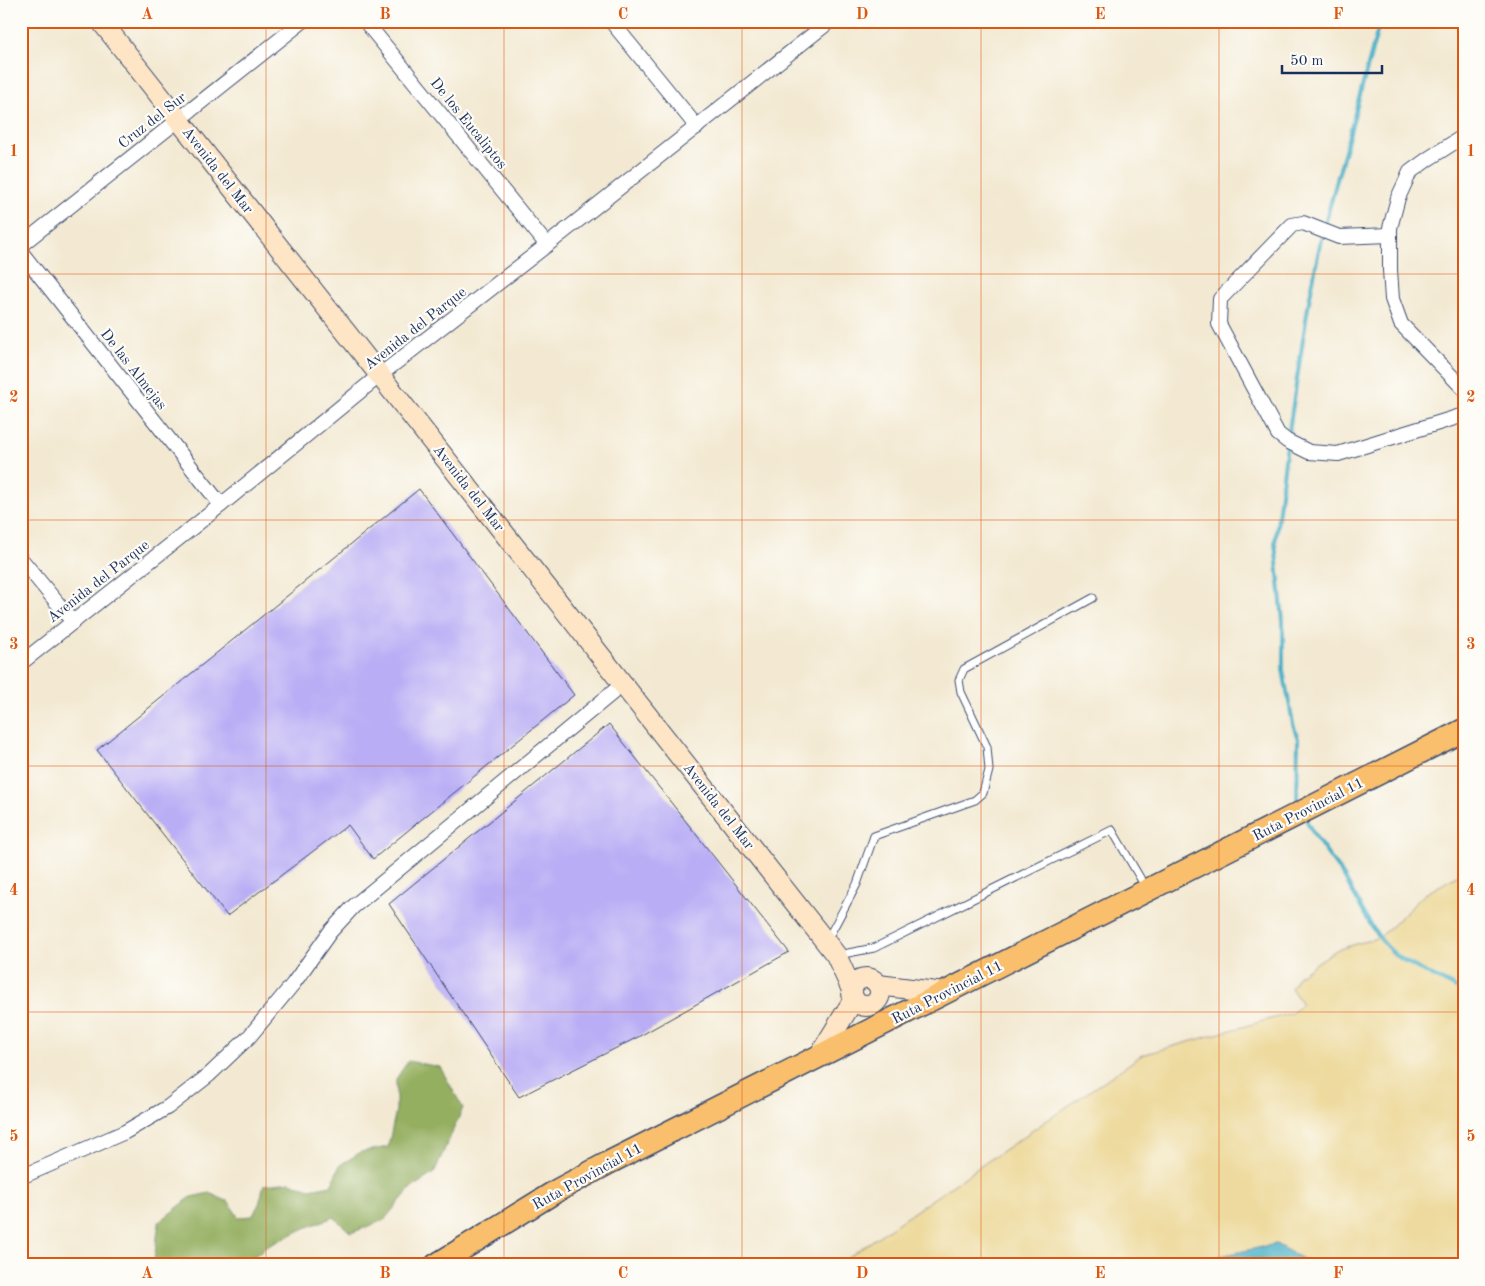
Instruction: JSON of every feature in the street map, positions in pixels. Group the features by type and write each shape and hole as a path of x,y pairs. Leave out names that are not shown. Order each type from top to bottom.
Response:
{"main road":[{"name":"Avenida del Mar","path":"101,21 867,993 945,993"},
{"name":"Ruta Provincial 11","path":"436,1265 558,1190 1464,730"},
{"path":"819,1056 867,993 886,1023"}],"street":[{"name":"Cruz del Sur","path":"21,245 302,21"},
{"name":"De los Eucaliptos","path":"365,21 548,246"},
{"path":"611,21 697,127"},
{"name":"Avenida del Parque","path":"21,663 221,505 380,375 548,246 830,21"},
{"path":"1464,136 1410,172 1398,198 1390,228 1392,299 1401,324 1464,389"},
{"path":"1390,235 1339,237 1302,224 1292,226 1220,299 1219,324 1278,434 1287,441 1309,452 1338,454 1464,415"},
{"name":"De las Almejas","path":"21,252 221,505"},
{"path":"21,559 73,622"},
{"path":"21,1177 125,1132 168,1107 209,1075 249,1037 293,984 330,932 354,906 623,684"}],"lane":[{"path":"1093,598 964,669 959,680 961,692 988,748 989,770 983,793 975,800 874,836 831,949 874,948 1112,830 1148,891"}],"green space":[{"path":"408,1061 440,1067 463,1108 434,1173 411,1188 384,1220 351,1233 334,1217 305,1228 266,1247 243,1265 150,1265 154,1261 159,1222 191,1197 209,1193 229,1202 238,1217 252,1216 259,1204 264,1185 290,1182 310,1189 331,1185 340,1165 361,1152 388,1147 396,1110 396,1079"}],"sand":[{"path":"1464,872 1464,1256 1450,1265 1313,1265 1276,1244 1179,1265 837,1265 1142,1055 1292,1013 1302,1004 1291,988 1299,975 1336,950 1380,937 1425,894"}],"water":[{"path":"1276,1244 1313,1265 1179,1265"}],"building":[{"path":"419,489 574,695 373,859 348,825 227,916 97,750"},
{"path":"609,724 789,952 638,1037 519,1097 389,904"}],"waterway":[{"path":"1325,224 1380,21"},
{"path":"1288,437 1308,307 1321,239"},
{"path":"1287,444 1275,543 1283,621 1283,670 1293,724 1298,739 1297,798 1300,806"},
{"path":"1306,819 1319,842 1344,877 1375,931 1390,950 1407,962 1464,992"}]}
